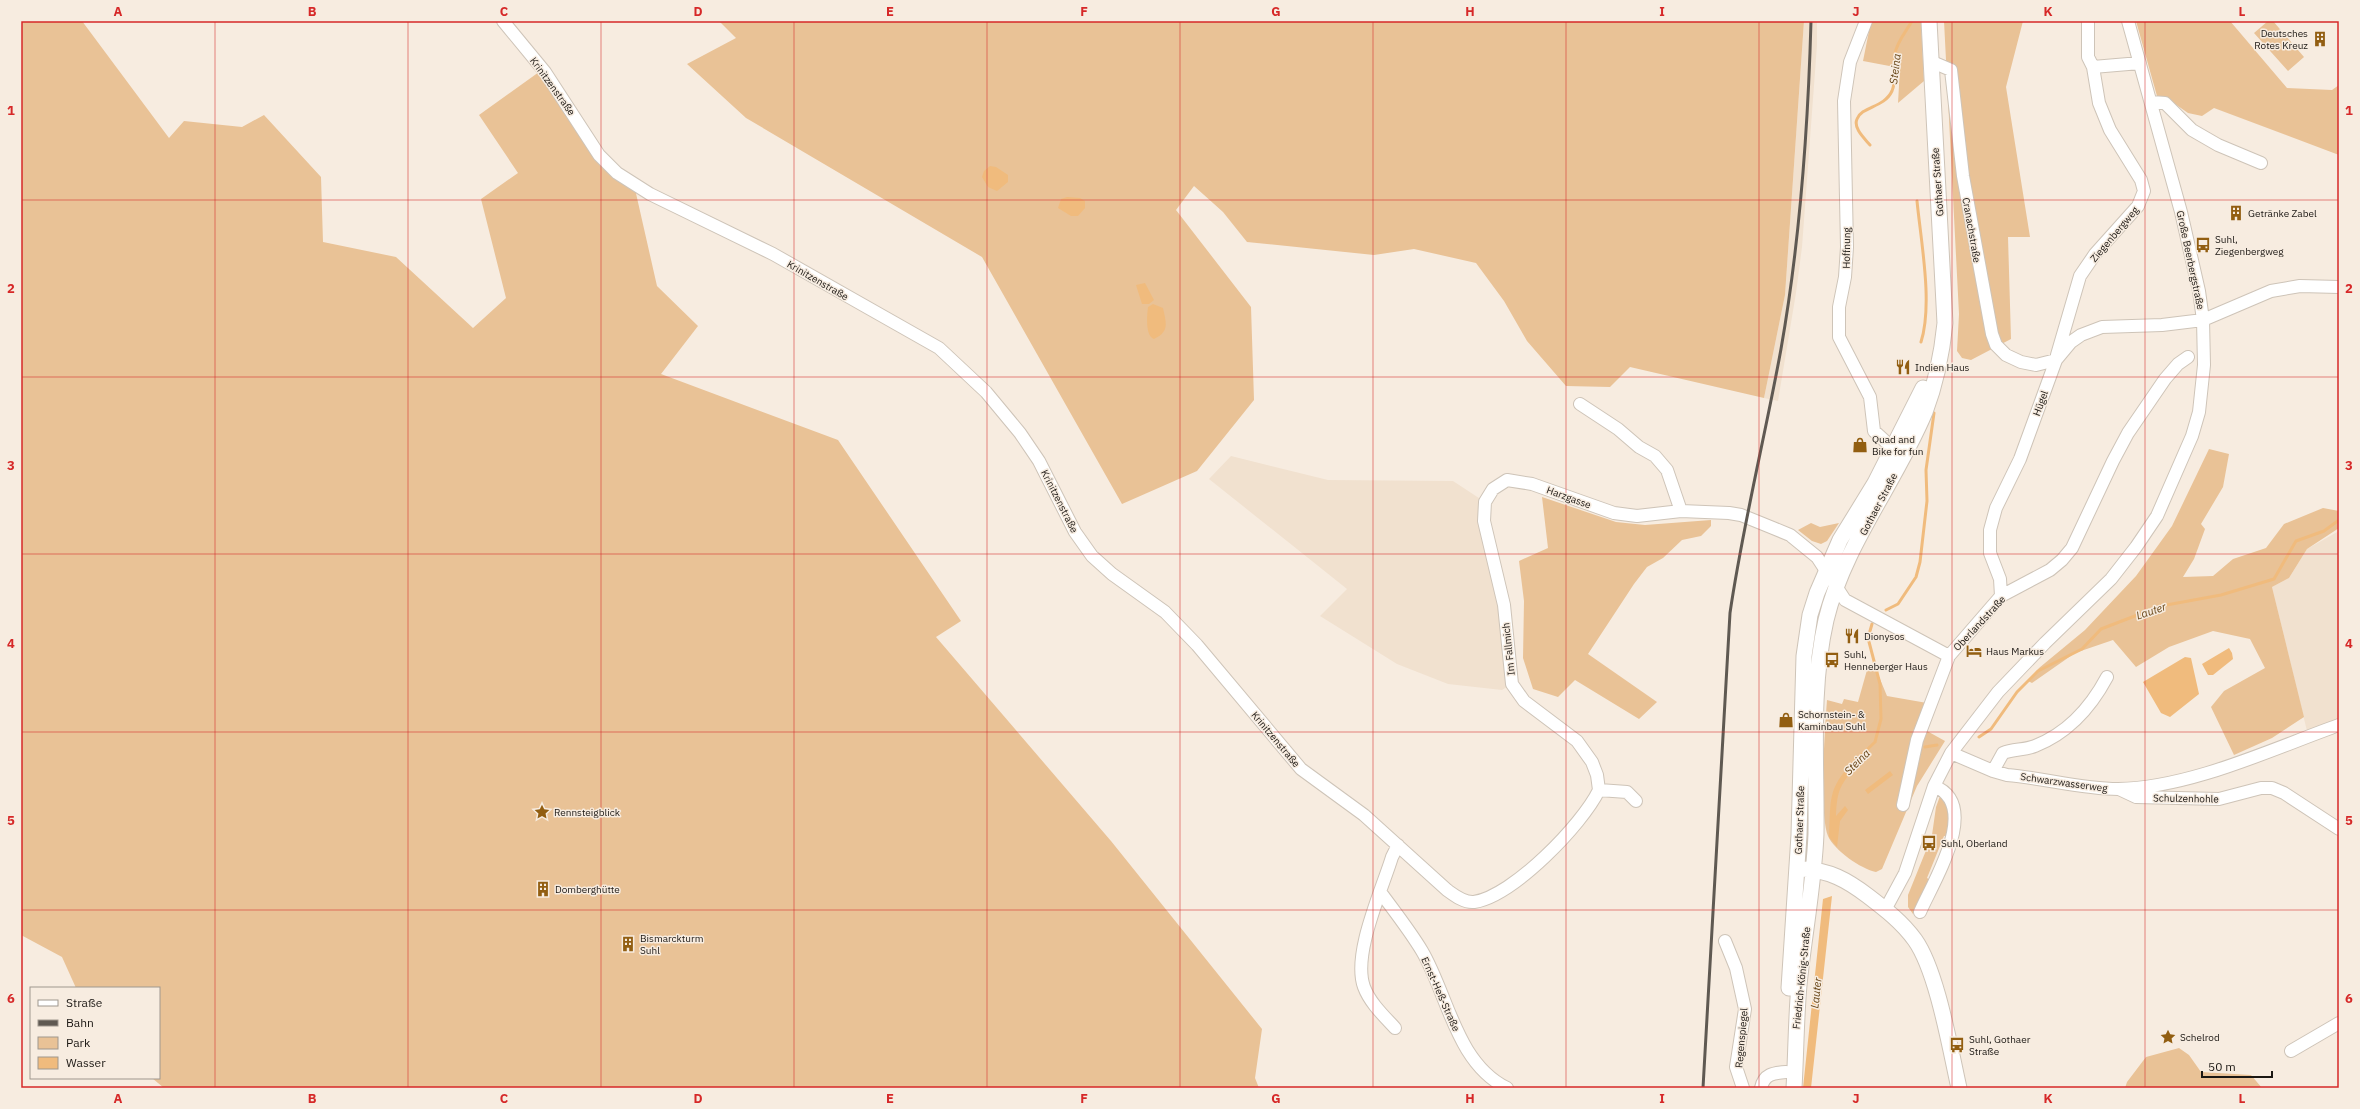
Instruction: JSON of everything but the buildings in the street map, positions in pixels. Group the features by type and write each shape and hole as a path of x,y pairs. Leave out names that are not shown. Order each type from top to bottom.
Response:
{"main road":[{"name":"Gothaer Straße","path":"1812,869 1816,835 1814,786 1819,666 1824,632 1836,588 1898,453 1924,388 1943,310 1929,21"},
{"name":"Gothaer Straße","path":"1898,453 1840,540 1826,569 1810,615 1804,656 1797,868 1812,869 1840,877 1885,910 1916,941 1928,967 1959,1088"},
{"path":"1785,1088 1797,868"},
{"name":"Friedrich-König-Straße","path":"1794,1088 1795,1033 1812,869"}],"street":[{"name":"Krinitzenstraße","path":"503,21 548,77 599,156 618,173 650,194 773,254 850,300 914,333 939,348 949,357 986,392 1020,434 1039,461 1075,532 1092,556 1112,574 1165,612 1197,645 1301,769 1364,815 1446,890 1461,899 1473,902 1489,897 1539,862 1592,803 1599,790"},
{"name":"Hoffnung","path":"1866,21 1850,62 1844,101 1847,246 1845,277 1839,307 1839,337 1870,397 1874,430 1898,453"},
{"name":"Ziegenbergweg","path":"2056,360 2080,276 2095,254 2138,206 2144,191 2141,180 2105,119 2096,90 2093,67 2087,50 2088,21"},
{"name":"Große Beerbergstraße","path":"1885,910 1904,873 1934,786 1951,753 1998,692 2045,643 2111,579 2157,516 2192,436 2199,412 2204,365 2203,320 2189,246 2128,21"},
{"name":"Cranachstraße","path":"1930,61 1950,70 1963,176 1986,304 1996,345 2006,355 2021,362 2036,365 2056,360"},
{"path":"2093,67 2140,63"},
{"path":"2151,102 2165,103 2192,130 2218,145 2261,163"},
{"path":"2203,320 2271,291 2300,286 2339,286"},
{"name":"Hügel","path":"2001,596 2000,579 1990,553 1990,530 1996,508 2020,459 2056,360 2072,342 2081,335 2102,327 2162,325 2203,320"},
{"name":"Oberlandstraße","path":"1903,805 1916,740 1949,656 2001,596 2050,570 2072,548 2113,461 2128,433 2165,379 2178,364 2188,357"},
{"path":"1580,404 1618,428 1639,447 1655,456 1667,470 1681,511"},
{"name":"Harzgasse","path":"1484,521 1485,502 1493,489 1506,480 1532,484 1614,514 1638,516 1681,511 1704,511 1741,515 1790,535 1806,546 1826,569 1836,588 1850,603 1949,656"},
{"name":"Im Fallmich","path":"1484,521 1504,605 1512,684 1524,701 1577,741 1592,762 1597,775 1599,790"},
{"path":"1992,771 2003,753 2035,746 2050,739 2085,712 2107,677"},
{"name":"Schwarzwasserweg","path":"1951,753 1992,771 2086,786 2134,788 2201,775 2339,725"},
{"path":"1920,912 1951,843 1955,830 1956,819 1949,799 1945,791 1934,786"},
{"name":"Schulzenhohle","path":"2118,788 2136,797 2219,799 2261,788 2272,788 2284,793 2339,829"},
{"path":"1599,790 1627,792 1636,802"},
{"path":"1395,1028 1372,1001 1364,987 1362,972 1365,940 1392,857 1398,845"},
{"name":"Ernst-Heß-Straße","path":"1381,893 1421,950 1437,980 1456,1027 1471,1055 1490,1077 1507,1088"},
{"name":"Regenspiegel","path":"1725,942 1736,968 1744,1009 1736,1067 1743,1088"},
{"path":"2291,1051 2339,1023"},
{"path":"1761,1088 1763,1080 1768,1075 1786,1072"}],"shaded area":[{"path":"1804,21 1817,21 1817,45 1802,247 1778,401 1764,398 1785,295"},
{"path":"1231,456 1328,480 1453,481 1485,502 1512,684 1502,690 1448,684 1397,664 1320,616 1347,589 1209,479"},
{"path":"2339,531 2339,719 2307,731 2272,587 2289,578 2307,549"}],"green space":[{"path":"21,21 82,21 169,138 184,121 242,127 264,115 321,177 323,242 396,257 473,328 506,298 481,199 518,173 479,115 539,72 635,189 657,286 698,326 661,374 838,440 961,621 936,637 1111,841 1262,1029 1255,1078 1259,1088 164,1088 153,1079 160,1079 160,987 76,987 62,957 21,935"},
{"path":"719,21 1804,21 1785,295 1764,398 1630,367 1610,387 1566,386 1527,341 1504,301 1476,263 1414,249 1374,255 1247,242 1223,212 1194,186 1176,210 1251,307 1254,400 1197,471 1122,504 982,257 746,118 687,64 736,38"},
{"path":"1871,21 1921,21 1924,81 1898,103 1900,68 1863,61"},
{"path":"1944,21 2023,21 2006,87 2030,237 2008,237 2011,339 1971,360 1962,358 1957,351 1959,314"},
{"path":"2136,21 2230,21 2287,88 2332,90 2339,85 2339,155 2214,108 2202,116 2188,113 2165,97 2157,96"},
{"path":"2268,21 2273,21 2304,57 2288,71 2254,33"},
{"path":"2209,449 2229,454 2223,487 2201,524 2205,529 2194,559 2183,577 2213,576 2233,559 2266,548 2284,524 2323,508 2339,511 2339,528 2307,549 2289,578 2272,587 2304,717 2272,738 2234,755 2211,707 2224,691 2265,668 2250,639 2213,631 2169,647 2136,667 2113,640 2075,653 2032,683 2028,681 2039,668 2085,630 2136,576 2172,526"},
{"path":"1542,497 1616,522 1645,525 1711,520 1711,526 1701,536 1682,540 1663,558 1647,567 1634,584 1588,654 1657,702 1639,719 1575,680 1558,697 1533,689 1523,658 1524,601 1519,561 1548,548"},
{"path":"1811,523 1820,527 1839,523 1827,541 1821,544 1812,541 1798,530"},
{"path":"1875,667 1887,696 1927,703 1918,726 1945,741 1917,786 1882,869 1876,872 1856,863 1842,853 1831,841 1825,825 1823,790 1827,700 1842,704 1844,699 1858,702 1867,670"},
{"path":"1940,796 1944,798 1950,811 1951,836 1944,836 1927,878 1932,881 1913,914 1908,907 1908,895 1927,848 1932,849 1934,838 1932,835 1936,807"},
{"path":"2179,1048 2189,1055 2201,1072 2251,1075 2262,1088 2125,1088 2127,1082 2146,1057"}],"water":[{"path":"990,166 996,167 1008,175 1008,182 997,191 988,187 982,177 984,171"},
{"path":"1067,197 1080,198 1085,201 1085,208 1078,216 1071,216 1058,208 1061,199"},
{"path":"1145,283 1154,300 1149,304 1142,304 1136,285"},
{"path":"1153,304 1163,308 1166,322 1163,333 1154,339 1149,334 1147,320 1148,307"},
{"path":"2229,648 2233,659 2213,675 2208,675 2202,664"},
{"path":"2185,657 2191,658 2199,694 2170,717 2161,713 2143,682"},
{"path":"1855,759 1858,765 1843,783 1837,800 1836,816 1845,806 1848,810 1840,821 1837,847 1829,837 1832,795 1839,779"},
{"path":"1890,771 1893,775 1868,794 1865,790"},
{"path":"1832,896 1811,1088 1803,1088 1823,899"}],"waterway":[{"name":"Steina","path":"1870,145 1856,126 1857,119 1863,112 1884,101 1892,91 1896,50 1912,21"},
{"name":"Steina","path":"1917,201 1926,291 1926,310 1921,342"},
{"name":"Steina","path":"1886,610 1898,604 1916,577 1920,562 1927,501 1926,470 1934,413"},
{"name":"Lauter","path":"1979,737 1991,729 2017,692 2038,671 2082,649 2101,629 2161,606 2221,595 2274,579 2296,541 2324,531 2339,520"},
{"name":"Steina","path":"1854,762 1875,742 1881,719 1880,684 1868,638 1872,624"},
{"name":"Lauter","path":"1925,747 1937,745"}],"railway":[{"path":"1703,1088 1730,613 1741,547 1775,382 1788,308 1802,185 1808,103 1811,21"}],"place":[{"name":"Deutsches Rotes Kreuz","path":"2320,39"},
{"name":"Getränke Zabel","path":"2236,213"},
{"name":"Suhl, Ziegenbergweg","path":"2203,245"},
{"name":"Indien Haus","path":"1903,367"},
{"name":"Quad and Bike for fun","path":"1860,445"},
{"name":"Dionysos","path":"1852,636"},
{"name":"Haus Markus","path":"1974,651"},
{"name":"Suhl, Henneberger Haus","path":"1832,660"},
{"name":"Schornstein- & Kaminbau Suhl","path":"1786,720"},
{"name":"Rennsteigblick","path":"542,812"},
{"name":"Suhl, Oberland","path":"1929,843"},
{"name":"Domberghütte","path":"543,889"},
{"name":"Bismarckturm Suhl","path":"628,944"},
{"name":"Schelrod","path":"2168,1037"},
{"name":"Suhl, Gothaer Straße","path":"1957,1045"}]}
